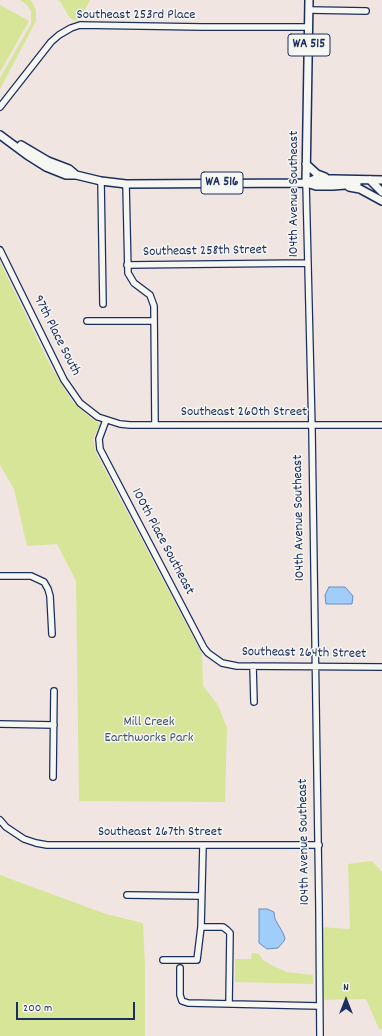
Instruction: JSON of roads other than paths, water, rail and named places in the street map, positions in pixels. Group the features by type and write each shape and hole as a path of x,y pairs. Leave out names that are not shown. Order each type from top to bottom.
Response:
{"main road":[{"name":"104th Avenue Southeast","path":"306,183 309,0"},
{"name":"WA 516","path":"0,129 28,150 48,161 69,169 76,176"},
{"name":"WA 516","path":"0,135 27,155 46,166 66,175 101,181 126,184 306,183 316,186 333,183 352,184 371,182"},
{"path":"306,164 316,174 333,183"},
{"path":"371,182 382,180"},
{"path":"371,182 382,183"},
{"path":"371,182 382,192"},
{"name":"WA 516","path":"333,183 360,189 382,200"}],"street":[{"path":"309,10 366,11"},
{"name":"Southeast 253rd Place","path":"0,107 51,42 59,35 80,25 202,28 309,27"},
{"path":"101,181 103,304"},
{"name":"104th Avenue Southeast","path":"306,183 312,425 319,845 320,1036"},
{"path":"126,184 128,273 130,279 151,297 154,306 155,425"},
{"name":"97th Place South","path":"0,250 64,380 80,403 88,411 106,420"},
{"name":"Southeast 258th Street","path":"127,264 308,263"},
{"path":"87,321 154,321"},
{"name":"Southeast 260th Street","path":"106,420 120,424 155,425 382,425"},
{"name":"100th Place Southeast","path":"106,420 99,439 100,449 204,648 217,661 226,664"},
{"path":"0,576 31,576 44,582 50,596 52,634"},
{"name":"Southeast 264th Street","path":"226,664 253,666 382,666"},
{"path":"253,666 254,702"},
{"path":"53,777 54,691"},
{"path":"0,724 54,724"},
{"name":"Southeast 267th Street","path":"0,820 6,827 24,839 47,845 319,845"},
{"path":"163,960 197,960 201,927 203,845"},
{"path":"127,895 201,896"},
{"path":"201,927 221,927 227,929 230,936 229,1004"},
{"path":"180,968 180,995 182,1001 190,1004 319,1006"}],"water":[{"path":"329,587 345,587 353,596 352,604 326,604 325,595"},
{"path":"259,909 267,909 274,912 275,919 285,938 278,948 267,949 259,943"}],"park label":[{"name":"Mill Creek Earthworks Park","path":"149,732"}]}
